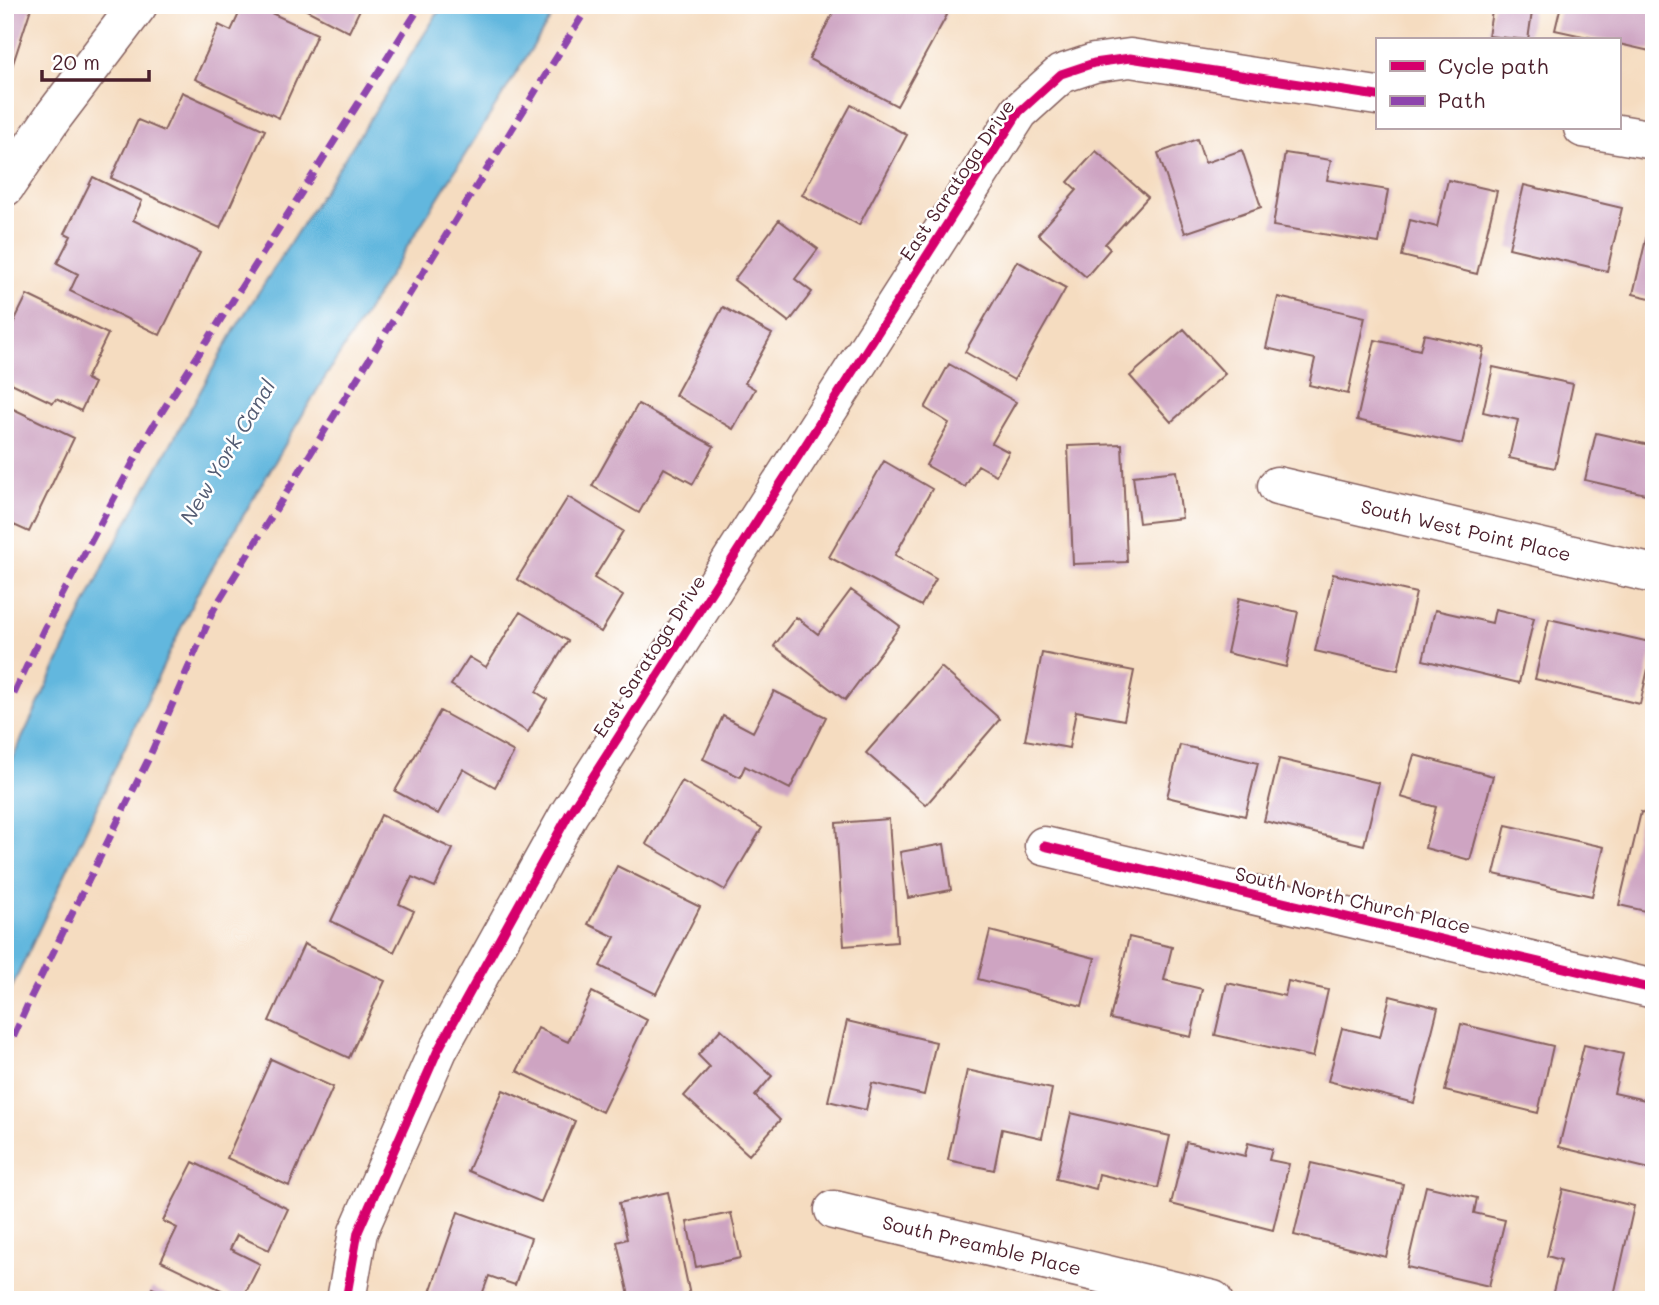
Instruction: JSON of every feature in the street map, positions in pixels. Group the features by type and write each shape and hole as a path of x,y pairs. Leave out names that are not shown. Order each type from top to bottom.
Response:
{"street":[{"path":"5,187 53,117 138,5"},
{"name":"East Saratoga Drive","path":"345,1300 358,1232 438,1050 569,814 1019,112 1061,74 1094,63 1130,58 1376,96"},
{"path":"1595,130 1654,140"},
{"name":"South West Point Place","path":"1277,486 1654,574"},
{"name":"South North Church Place","path":"1044,846 1654,989"},
{"name":"South Preamble Place","path":"834,1210 1213,1300"}],"water":[{"name":"New York Canal","path":"443,5 559,5 316,392 197,594 5,1002 5,774 110,553 235,329"}],"building":[{"path":"5,5 32,5 6,85 5,85"},
{"path":"243,5 254,5 317,34 279,118 195,79 219,25 231,31"},
{"path":"297,5 362,5 349,32"},
{"path":"837,5 930,5 947,15 897,106 809,59"},
{"path":"1317,5 1343,5 1342,11"},
{"path":"1493,5 1533,5 1528,38 1488,36"},
{"path":"1561,5 1654,5 1654,35 1650,51 1620,44 1620,38 1592,38 1555,30"},
{"path":"182,92 265,130 220,228 111,178 138,120 164,131"},
{"path":"851,105 907,135 859,225 802,195"},
{"path":"1197,139 1205,163 1242,150 1261,207 1185,233 1158,153"},
{"path":"1096,151 1148,197 1105,244 1110,249 1086,277 1038,234 1077,190 1068,182"},
{"path":"1285,153 1331,160 1327,180 1388,190 1379,243 1273,226"},
{"path":"93,177 142,201 133,220 200,253 160,335 70,291 78,274 57,263 71,236 65,233"},
{"path":"1448,180 1497,191 1477,274 1402,256 1410,220 1437,227"},
{"path":"1524,185 1622,208 1607,271 1509,248"},
{"path":"1651,218 1654,219 1654,299 1633,294"},
{"path":"779,220 818,249 795,279 812,292 789,322 734,280"},
{"path":"1017,261 1066,288 1014,380 965,352"},
{"path":"27,295 108,334 86,379 94,383 81,411 56,399 53,403 5,380 5,340"},
{"path":"1278,297 1365,317 1348,394 1309,385 1315,359 1266,348"},
{"path":"723,307 772,334 745,383 755,389 733,429 675,395"},
{"path":"1184,329 1225,374 1171,422 1130,376"},
{"path":"1424,334 1484,348 1462,444 1357,420 1375,340 1420,350"},
{"path":"949,364 1016,402 992,443 1009,452 996,475 978,465 965,487 926,465 949,423 925,408"},
{"path":"1493,367 1573,384 1555,468 1509,458 1518,420 1483,412"},
{"path":"638,404 714,446 693,484 664,468 639,513 592,486"},
{"path":"5,405 74,438 29,532 5,521"},
{"path":"1596,433 1654,446 1654,496 1585,480"},
{"path":"1122,444 1127,562 1073,564 1068,446"},
{"path":"884,461 932,489 895,555 936,579 921,606 829,557"},
{"path":"1176,471 1182,518 1139,523 1133,476"},
{"path":"568,497 623,531 594,578 623,596 601,632 517,579"},
{"path":"1333,574 1416,593 1398,670 1315,651"},
{"path":"851,590 900,626 845,700 774,646 796,617 818,634"},
{"path":"1239,598 1298,612 1286,667 1227,653"},
{"path":"1495,609 1534,618 1519,683 1423,660 1435,610 1492,623"},
{"path":"520,612 568,641 536,692 547,699 528,732 451,685 469,657 486,667"},
{"path":"1549,619 1654,643 1640,704 1535,679"},
{"path":"1042,653 1134,671 1124,720 1076,711 1069,748 1025,740"},
{"path":"941,667 1000,719 926,805 866,753"},
{"path":"774,691 826,717 790,789 745,766 740,777 703,759 723,716 753,732"},
{"path":"440,711 514,752 495,787 463,769 438,814 395,791"},
{"path":"1180,745 1258,763 1245,816 1167,797"},
{"path":"1414,755 1493,776 1470,860 1425,848 1436,807 1401,797"},
{"path":"1279,759 1379,783 1364,845 1264,821"},
{"path":"682,781 762,828 725,890 646,844"},
{"path":"1641,812 1654,815 1654,913 1619,905"},
{"path":"381,815 453,849 435,887 412,877 399,904 414,911 394,952 331,921"},
{"path":"889,819 897,942 844,946 836,823"},
{"path":"1506,825 1604,847 1592,896 1494,874"},
{"path":"944,844 951,890 908,898 900,852"},
{"path":"617,866 700,907 656,994 600,966 615,937 588,924"},
{"path":"990,931 1095,958 1082,1006 978,979"},
{"path":"1129,937 1172,947 1164,980 1202,989 1191,1037 1110,1019"},
{"path":"304,944 385,981 349,1058 269,1021"},
{"path":"1288,981 1328,990 1313,1057 1215,1035 1227,983 1285,996"},
{"path":"592,992 647,1020 602,1112 517,1071 538,1028 568,1042"},
{"path":"1390,996 1438,1008 1414,1103 1328,1081 1342,1028 1380,1037"},
{"path":"847,1021 936,1042 924,1095 872,1083 866,1110 828,1101"},
{"path":"1461,1024 1553,1046 1538,1113 1445,1091"},
{"path":"721,1029 772,1076 755,1096 780,1120 749,1155 684,1096 710,1067 698,1055"},
{"path":"1584,1045 1623,1054 1614,1093 1654,1102 1654,1152 1650,1169 1559,1147"},
{"path":"271,1059 333,1087 289,1186 227,1158"},
{"path":"967,1070 1052,1089 1042,1138 1002,1129 994,1170 948,1160"},
{"path":"503,1090 575,1121 541,1202 468,1171"},
{"path":"1071,1113 1170,1136 1158,1188 1099,1174 1096,1189 1056,1179"},
{"path":"1186,1142 1245,1156 1248,1143 1272,1149 1269,1160 1289,1164 1273,1230 1171,1204"},
{"path":"193,1162 288,1209 269,1250 237,1235 230,1249 260,1264 242,1300 161,1261 177,1228 163,1221"},
{"path":"1311,1163 1403,1184 1386,1257 1294,1235"},
{"path":"1426,1186 1477,1198 1474,1213 1505,1220 1489,1286 1407,1267"},
{"path":"1563,1189 1634,1206 1613,1300 1551,1300 1561,1260 1547,1256"},
{"path":"668,1192 691,1300 630,1300 617,1242 627,1239 619,1203"},
{"path":"458,1212 531,1238 515,1285 489,1276 480,1300 428,1298"},
{"path":"731,1213 741,1258 696,1267 687,1222"},
{"path":"152,1288 178,1300 147,1300"}],"marked path":[{"path":"5,713 44,629 151,429 421,5"},
{"path":"5,1056 31,997 148,760 214,609 589,5"}],"cycle path":[{"path":"346,1300 358,1232 438,1050 569,814 1019,112 1061,74 1094,63 1130,58 1376,96"},
{"path":"1044,846 1654,989"}]}
